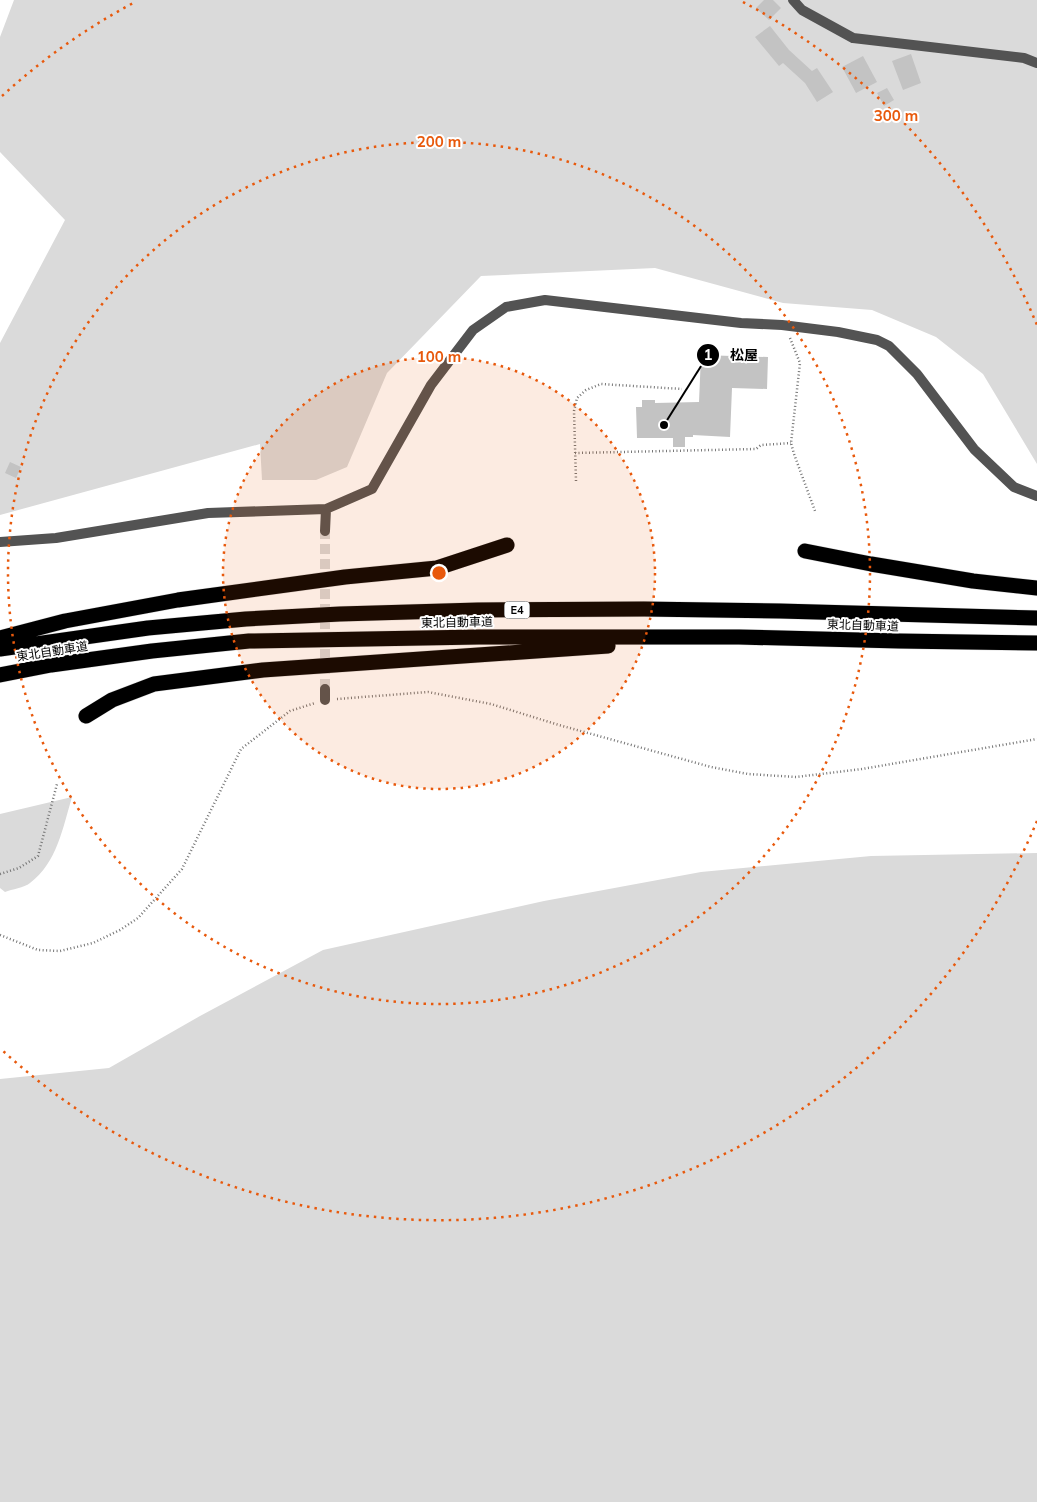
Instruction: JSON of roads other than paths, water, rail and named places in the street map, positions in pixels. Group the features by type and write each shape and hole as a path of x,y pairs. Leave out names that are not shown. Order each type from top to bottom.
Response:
{"highway":[{"path":"0,638 65,621 178,600 345,576 437,568 507,545"},
{"path":"805,551 973,581 1037,588"},
{"name":"東北自動車道","path":"0,649 148,628 246,619 340,614 478,610 654,609 1037,618"},
{"name":"東北自動車道","path":"0,675 51,665 116,656 249,641 479,637 739,637 899,642 1037,643"},
{"path":"86,716 112,700 154,684 263,670 739,637"}],"street":[{"path":"793,0 802,10 853,38 1024,58 1037,63"},
{"path":"0,542 56,538 208,513 326,509 372,489 431,385 473,330 506,307 545,300 741,323 784,325 838,332 876,340 889,346 917,374 974,450 1014,487 1037,496"},
{"path":"325,531 326,509"}],"tunnel":[{"path":"325,531 325,689"}],"place":[{"name":"松屋","path":"664,425"}]}
